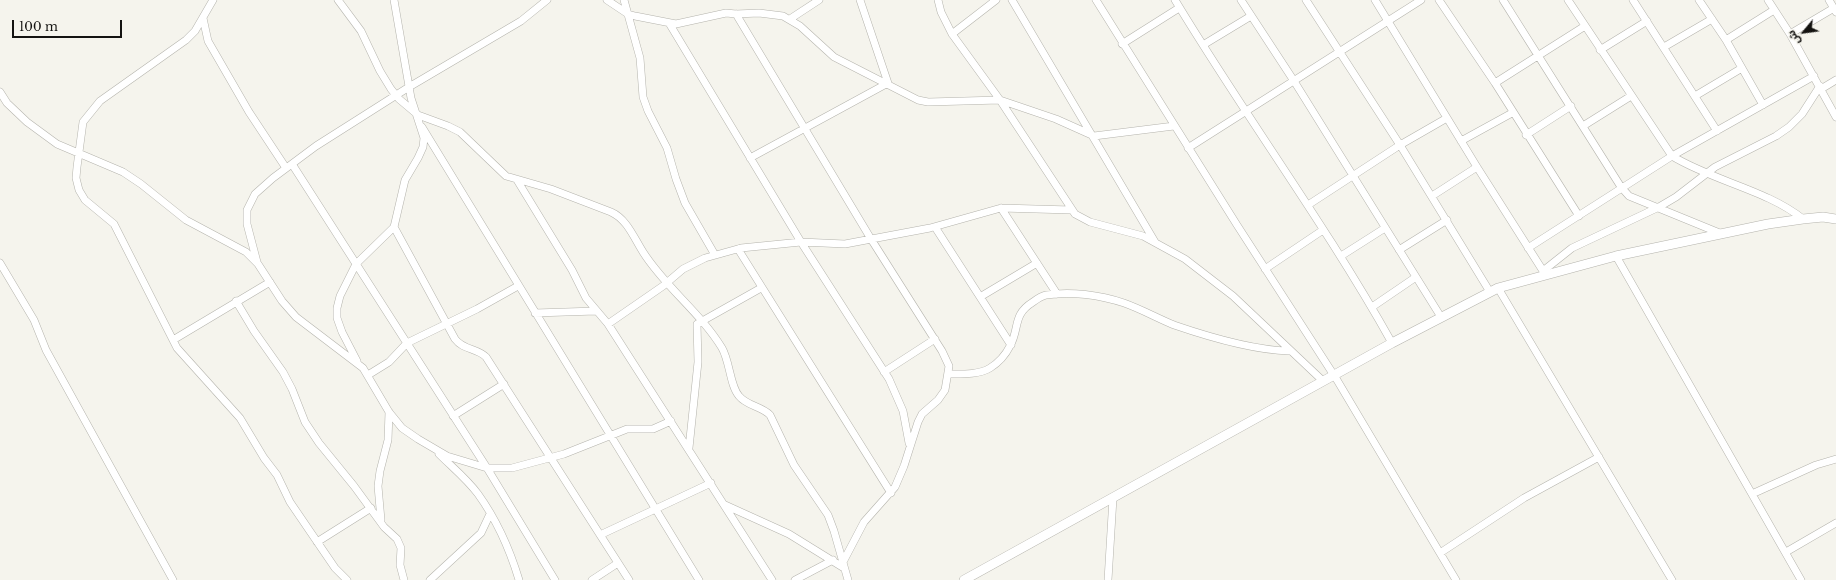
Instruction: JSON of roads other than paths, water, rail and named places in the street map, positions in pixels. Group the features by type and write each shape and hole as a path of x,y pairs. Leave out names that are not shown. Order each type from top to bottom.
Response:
{"street":[{"path":"213,0 195,31 186,40 100,102 83,122 79,137 79,155 76,178 79,190 85,200 114,224 173,340 187,361 240,418 264,458 277,474 290,502 335,568 347,580"},
{"path":"338,0 361,31 380,71 396,96 418,115 460,132 502,172 517,180 551,189 616,214 628,227 649,261 701,321 726,356 733,383 739,396 765,410 770,415 794,465 828,515 848,580"},
{"path":"394,0 409,88 422,127 424,138 423,147 405,180 394,227 356,264 340,296 337,308 337,318 342,332 389,412 402,428 434,449 458,460 487,468 512,468 552,458 627,429 653,429 671,421"},
{"path":"258,264 246,224 247,210 255,194 316,146 521,21 546,0"},
{"path":"607,0 628,14 669,23 694,20 726,13 773,14 790,19 834,57 888,83 918,100 928,102 1000,100 1056,119 1094,136 1174,126"},
{"path":"624,0 640,58 644,97 648,111 667,148 676,179 691,215 715,255"},
{"path":"790,19 819,0"},
{"path":"860,0 888,83"},
{"path":"938,0 941,12 952,34 1000,100 1071,210 1090,222 1143,236 1185,259 1233,296 1323,381"},
{"path":"952,34 996,0"},
{"path":"1012,0 1094,136 1155,242"},
{"path":"1096,0 1174,126 1334,375 1456,580"},
{"path":"1175,0 1245,112 1308,205 1372,307 1392,343"},
{"path":"1241,0 1294,80 1441,317"},
{"path":"1306,0 1447,220 1494,290 1599,457 1672,580"},
{"path":"1375,0 1477,167 1544,272"},
{"path":"1188,148 1421,0"},
{"path":"1439,0 1495,83 1579,216"},
{"path":"1503,0 1621,188 1629,196 1722,234"},
{"path":"1568,0 1630,96 1672,156 1705,173 1789,207 1803,218"},
{"path":"1633,0 1717,131"},
{"path":"1699,0 1726,40 1763,105"},
{"path":"1768,0 1790,34 1836,117"},
{"path":"1790,34 1835,10 1828,0"},
{"path":"1122,44 1179,8"},
{"path":"1726,40 1774,10"},
{"path":"736,14 806,128 871,239 947,360 948,374 945,390 922,414 900,477 891,493 864,522 844,565"},
{"path":"1203,45 1251,16"},
{"path":"203,18 208,41 249,112 289,166 356,264 487,468 555,580"},
{"path":"1664,47 1712,19"},
{"path":"1600,50 1647,21"},
{"path":"669,23 801,242 894,389 907,424 909,448"},
{"path":"1495,83 1585,26"},
{"path":"1695,96 1742,68"},
{"path":"1528,248 1672,156 1814,76"},
{"path":"1544,272 1572,248 1659,207 1676,197 1705,173 1734,156 1776,136 1789,127 1802,114 1821,88 1836,80"},
{"path":"750,158 888,83"},
{"path":"0,92 7,103 40,132 57,144 79,155 115,169 131,178 186,220 246,252 258,264 296,316 360,365"},
{"path":"1583,126 1630,96"},
{"path":"1526,134 1570,106"},
{"path":"1461,141 1512,112"},
{"path":"1308,205 1400,145 1448,118"},
{"path":"422,127 699,580"},
{"path":"1432,196 1477,167"},
{"path":"517,180 572,270 586,298 608,324 689,448 772,580"},
{"path":"608,324 668,283 683,269 715,255 738,249 801,242 845,244 935,226 1001,208 1071,210"},
{"path":"1001,208 1057,294"},
{"path":"964,580 1392,343 1494,290 1544,272 1616,256 1803,218 1835,218"},
{"path":"1399,250 1447,220"},
{"path":"935,226 1011,345"},
{"path":"394,227 456,339 462,347 477,351 486,357 629,580"},
{"path":"1340,256 1385,228"},
{"path":"1265,269 1323,230"},
{"path":"738,249 761,288 891,493"},
{"path":"1616,256 1801,580"},
{"path":"980,297 1037,263"},
{"path":"1,267 34,320 46,350 173,580"},
{"path":"1372,307 1416,277"},
{"path":"173,340 270,282"},
{"path":"368,375 389,362 407,343 477,310 518,286"},
{"path":"689,448 698,362 697,325 701,321 761,288"},
{"path":"948,374 962,374 989,369 1001,359 1011,345 1019,314 1026,306 1045,295 1057,294 1077,293 1124,303 1174,324 1208,335 1271,350 1289,350"},
{"path":"236,301 283,372 308,427 381,523 399,543 401,553 400,565 404,580"},
{"path":"535,313 596,311"},
{"path":"884,372 935,339"},
{"path":"453,416 504,384"},
{"path":"381,523 378,486 380,471 388,440 389,412"},
{"path":"434,449 470,485 490,514 510,553 519,580"},
{"path":"1440,553 1524,498 1599,457"},
{"path":"1752,494 1816,465 1836,459"},
{"path":"600,535 711,483"},
{"path":"1108,580 1113,498"},
{"path":"724,505 774,526 844,565"},
{"path":"317,542 371,508"},
{"path":"430,580 481,533 490,514"},
{"path":"1786,552 1836,523"},
{"path":"795,580 833,560"},
{"path":"592,580 618,563"}]}
